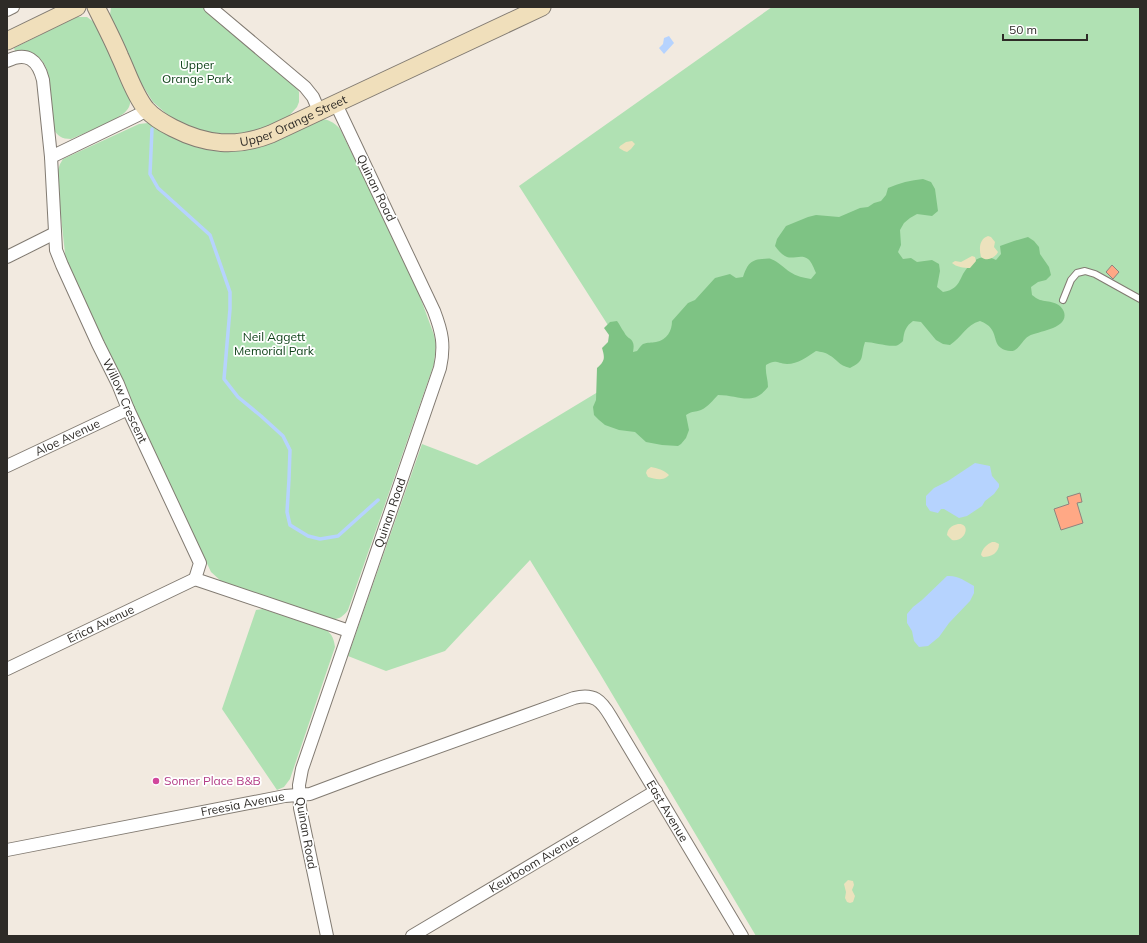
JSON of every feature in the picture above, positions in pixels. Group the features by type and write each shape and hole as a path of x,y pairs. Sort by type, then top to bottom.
{"street":[{"path":"7,10 13,7"},
{"path":"7,29 54,7"},
{"path":"7,41 77,7"},
{"name":"Upper Orange Street","path":"96,7 139,97 147,110 160,121 183,133 207,141 230,143 247,142 260,138 542,7"},
{"path":"210,7 305,87 313,97 319,111"},
{"name":"Willow Crescent","path":"7,60 19,56 28,58 34,61 41,71 51,157 56,250 200,563 195,579"},
{"name":"Quinan Road","path":"327,936 300,808 299,785 302,770 440,368 443,355 440,326 434,311 336,104"},
{"path":"51,157 147,110"},
{"path":"7,257 55,233"},
{"name":"Aloe Avenue","path":"7,466 128,409"},
{"path":"195,579 350,631"},
{"name":"Erica Avenue","path":"7,669 195,579"},
{"name":"Freesia Avenue","path":"7,850 285,796 310,794 574,698 584,696"},
{"name":"East Avenue","path":"584,696 594,698 605,706 742,936"},
{"name":"Keurboom Avenue","path":"412,936 656,791"}],"lane":[{"path":"1063,300 1071,280 1077,273 1085,271 1095,274 1140,299"}],"green space":[{"name":"Upper Orange Park","path":"111,7 202,7 294,84 299,92 299,102 297,107 289,116 258,130 236,135 201,132 170,117 153,102 141,83 110,15"},
{"path":"772,7 1140,7 1140,936 756,936 599,672 530,560 445,651 386,671 348,656 422,444 477,465 636,369 519,186"},
{"name":"Upper Orange Park","path":"77,17 87,17 95,23 131,98 128,109 117,118 84,134 68,139 62,138 53,128 49,78 44,64 40,58 34,54 15,51 14,48"},
{"name":"Neil Aggett Memorial Park","path":"319,119 331,121 340,129 415,283 434,335 436,345 434,364 348,610 340,618 335,619 330,619 221,581 211,572 66,262 59,199 58,170 63,159 139,124 148,123 169,136 196,147 223,152 252,148"},
{"path":"923,179 931,182 935,189 938,211 932,216 917,214 904,223 900,230 901,245 898,252 903,259 911,258 917,262 932,260 939,264 940,271 937,287 943,292 954,288 959,283 966,269 977,259 986,257 996,260 1001,254 1000,246 1028,237 1039,247 1040,254 1049,267 1051,275 1046,280 1038,282 1031,287 1032,295 1039,300 1057,304 1062,308 1064,318 1058,326 1029,336 1019,347 1013,351 1010,351 1001,348 997,344 991,328 987,324 980,321 971,325 950,345 943,344 936,340 921,322 913,321 906,329 903,341 898,345 891,346 865,342 862,358 858,363 850,368 840,364 826,353 816,351 795,363 787,364 772,362 766,365 768,387 757,397 745,398 718,395 704,409 686,415 689,430 686,438 678,446 646,442 635,432 619,430 605,425 594,415 593,407 596,400 597,368 604,359 602,348 608,342 609,335 604,328 610,322 617,321 626,335 633,341 633,352 637,351 643,344 660,341 666,337 670,332 672,321 688,303 695,300 715,278 730,274 736,278 743,277 751,262 762,259 770,259 800,277 811,279 816,273 808,259 803,257 787,257 775,246 777,239 786,226 816,215 839,217 881,201 886,195 888,188 905,182"},
{"path":"263,609 326,630 330,633 335,647 290,779 284,787 277,790 222,709 256,610"}],"sand":[{"path":"632,141 635,144 627,152 619,148 626,142"},
{"path":"988,236 995,242 994,247 998,252 993,258 986,259 981,257 980,248 983,239"},
{"path":"972,256 975,257 976,261 970,268 958,266 952,263 955,261 961,262"},
{"path":"651,467 669,475 666,478 661,479 648,477 646,473"},
{"path":"958,524 965,526 965,533 960,539 952,540 947,535 948,531"},
{"path":"992,542 999,544 998,550 992,555 983,557 981,555 984,549"},
{"path":"848,880 853,881 854,885 852,890 855,896 853,902 850,903 847,902 845,898 846,892 844,884"}],"water":[{"path":"669,36 674,43 664,54 659,48 663,44 664,38"},
{"path":"975,463 990,466 992,476 999,484 999,487 994,494 985,501 982,506 967,516 959,518 944,509 941,509 938,513 930,511 926,505 926,496 934,488 948,481"},
{"path":"947,576 958,577 974,586 974,593 970,601 949,623 939,637 928,646 919,647 914,641 912,631 907,623 907,614"}],"building":[{"path":"1112,265 1119,272 1113,279 1106,272"},
{"path":"1080,493 1082,502 1077,503 1083,523 1061,530 1054,509 1069,504 1067,497"}],"waterway":[{"path":"152,129 150,174 158,188 210,235 230,292 224,379 238,397 283,436 290,450 287,512 290,525 308,536 320,539 338,536 378,500"}],"place":[{"name":"Somer Place B&B","path":"156,781"}]}
